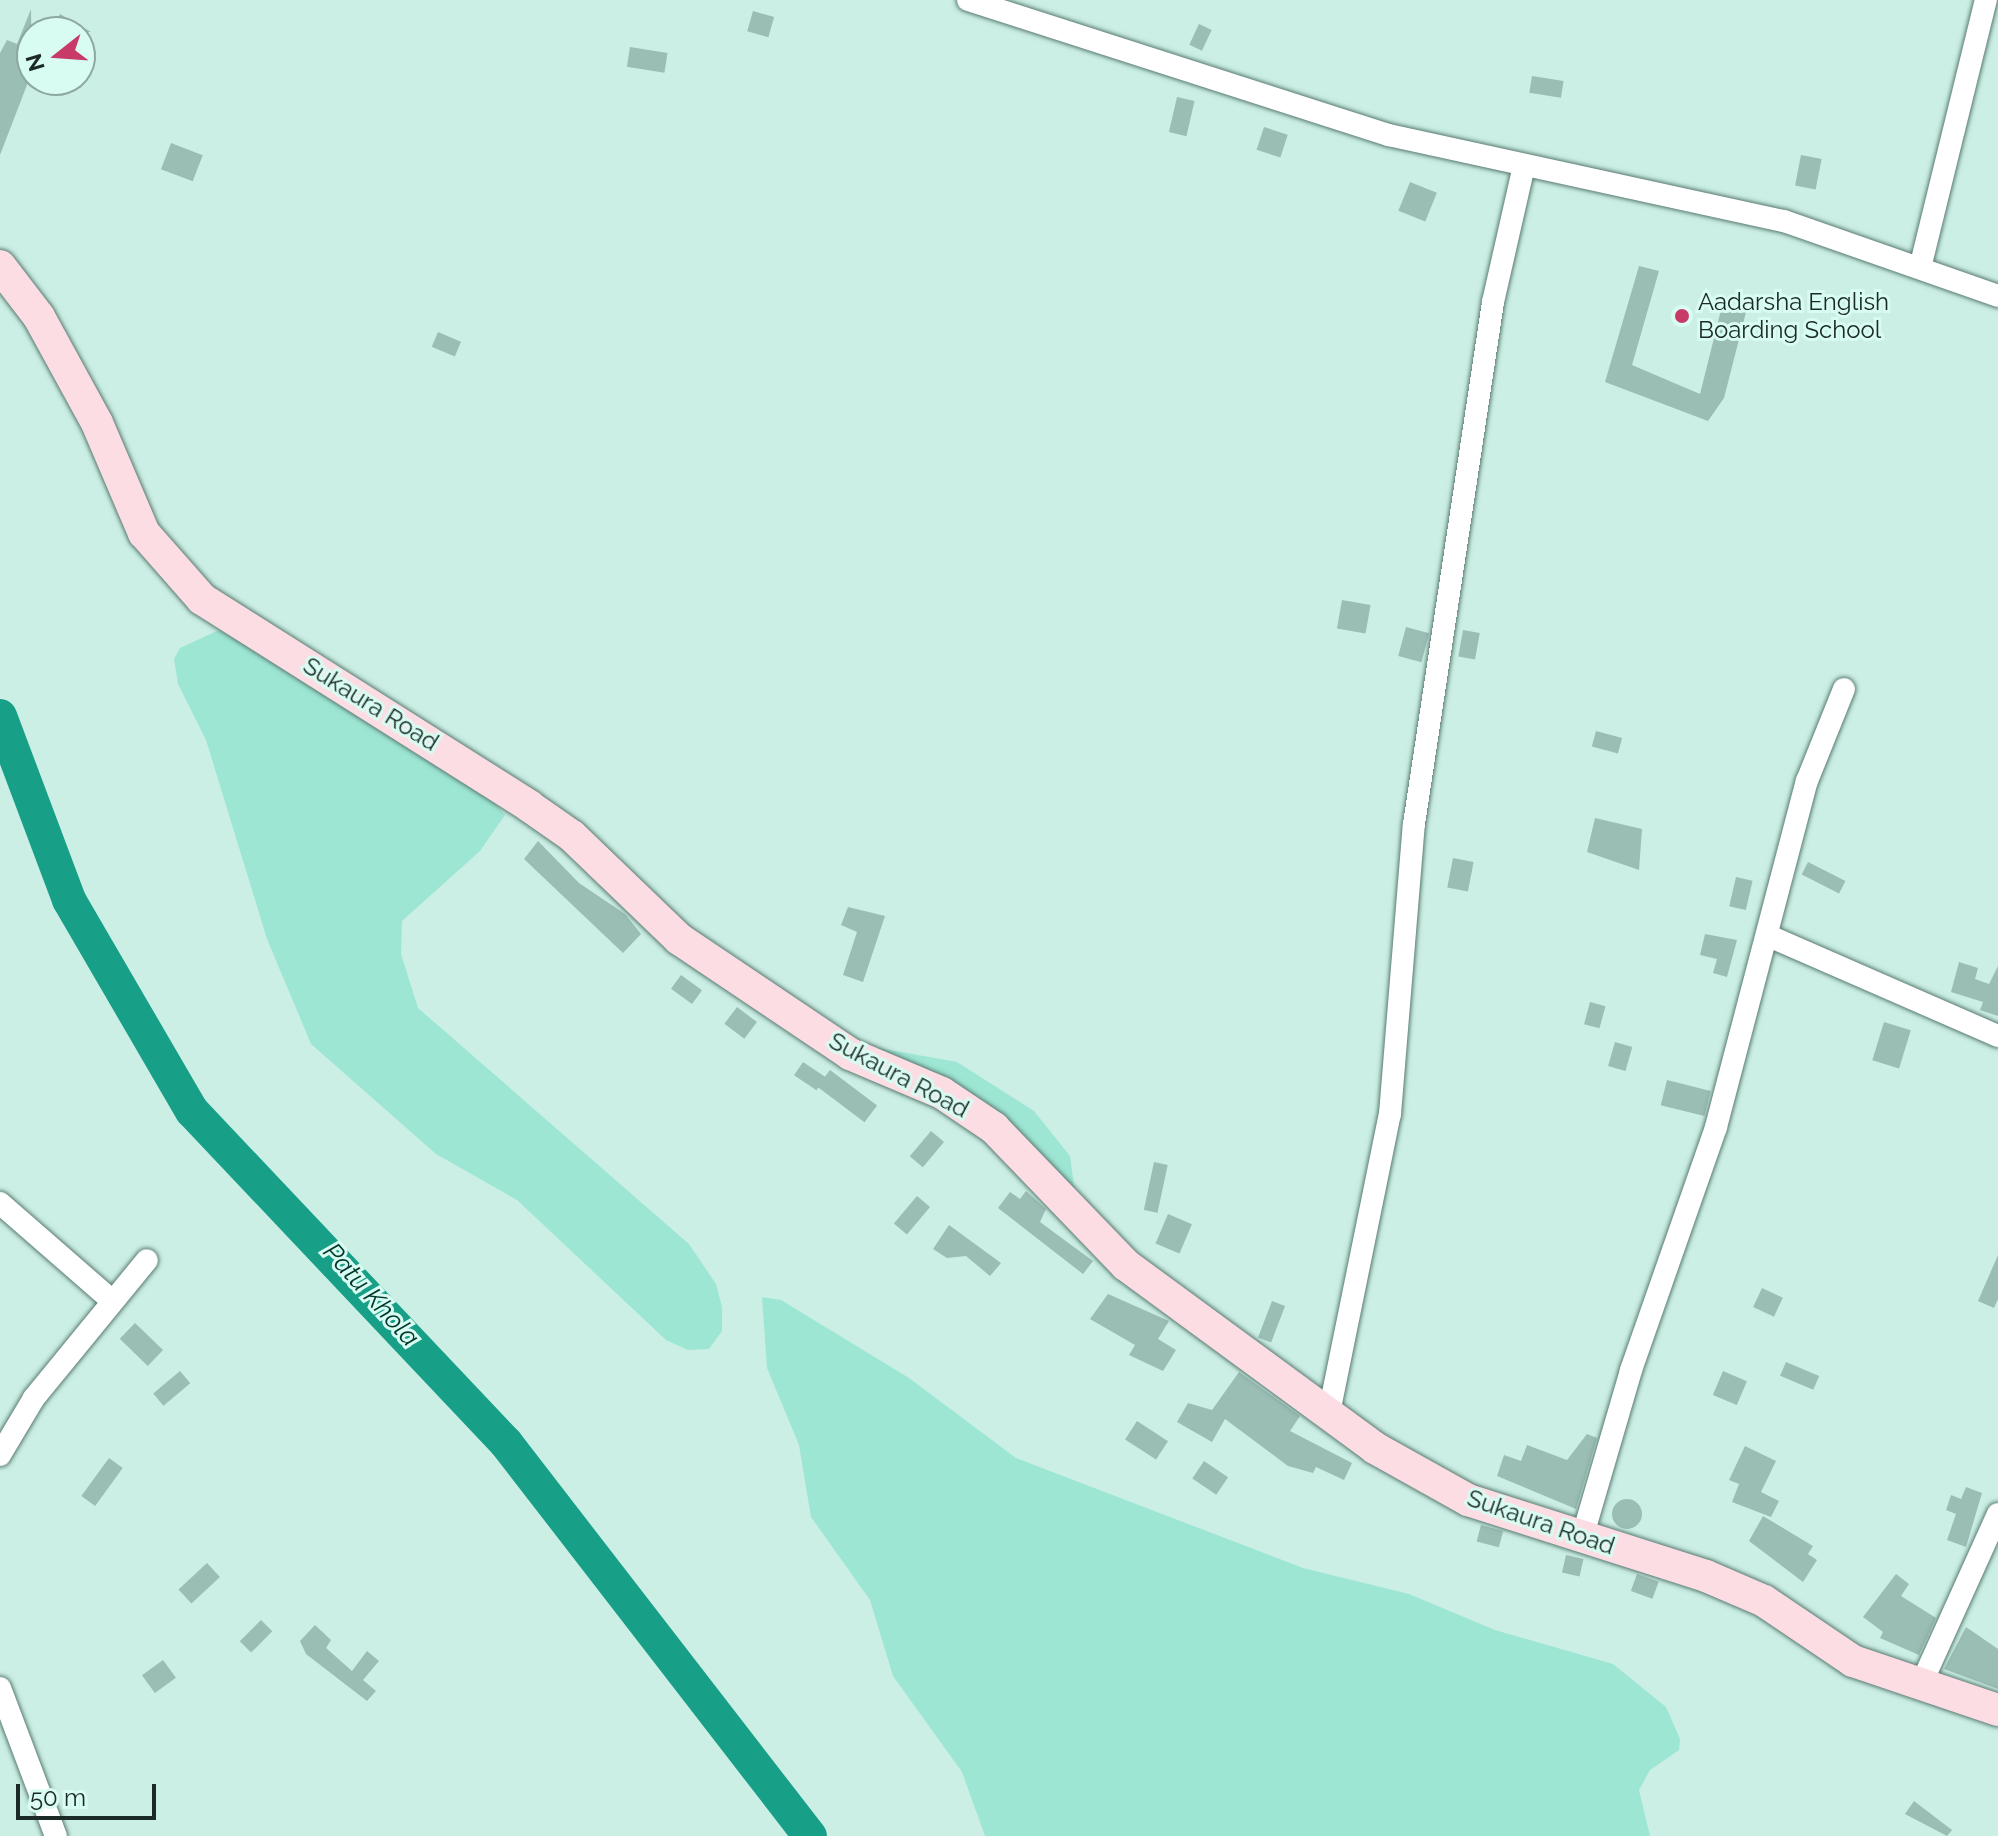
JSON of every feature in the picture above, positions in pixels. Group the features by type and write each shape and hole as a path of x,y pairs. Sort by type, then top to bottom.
{"street":[{"path":"968,0 1389,135 1784,221 1921,264 1998,296"},
{"path":"1921,264 1986,0"},
{"path":"1329,1413 1390,1114 1414,824 1493,302 1524,166"},
{"name":"Sukaura Road","path":"0,266 39,317 97,423 144,533 202,599 551,821 679,939 824,1037 942,1093 994,1128 1126,1265 1375,1448 1468,1500 1706,1576 1764,1601 1853,1661 1923,1680 1998,1710"},
{"path":"1582,1538 1631,1370 1716,1127 1769,936 1807,781 1844,689"},
{"path":"1769,936 1998,1036"},
{"path":"0,1203 111,1300"},
{"path":"0,1455 111,1300 147,1260"},
{"path":"1923,1680 1998,1514"},
{"path":"0,1688 56,1836"}],"green space":[{"path":"219,630 348,700 480,786 505,815 480,851 402,921 401,954 418,1008 689,1244 716,1284 722,1307 722,1331 709,1349 688,1350 666,1340 517,1200 436,1154 311,1044 267,939 206,740 178,684 174,659 180,648"},
{"path":"862,1045 957,1062 1034,1111 1070,1156 1075,1193"},
{"path":"762,1297 781,1300 909,1378 1016,1458 1303,1568 1409,1594 1495,1630 1613,1664 1666,1707 1680,1739 1679,1750 1650,1770 1639,1790 1650,1836 985,1836 962,1772 893,1676 870,1600 811,1517 799,1445 767,1368"}],"building":[{"path":"753,11 774,17 768,37 747,31"},
{"path":"1199,24 1212,30 1202,51 1189,45"},
{"path":"7,40 16,44 16,96 23,96 0,155 0,53"},
{"path":"630,47 668,53 664,73 627,67"},
{"path":"1532,76 1564,81 1561,98 1529,93"},
{"path":"1177,97 1195,101 1186,136 1169,132"},
{"path":"1264,127 1288,135 1280,158 1257,150"},
{"path":"171,143 203,155 193,181 161,169"},
{"path":"1801,155 1822,159 1816,189 1795,185"},
{"path":"1410,182 1437,193 1425,222 1398,211"},
{"path":"1639,266 1659,271 1632,365 1700,394 1722,306 1746,312 1724,398 1708,421 1605,382"},
{"path":"438,332 461,342 455,356 432,347"},
{"path":"1342,600 1371,605 1366,634 1337,629"},
{"path":"1406,627 1429,633 1421,662 1398,656"},
{"path":"1463,630 1480,633 1475,660 1458,657"},
{"path":"1596,731 1622,738 1618,753 1592,746"},
{"path":"1595,818 1642,829 1639,870 1587,852"},
{"path":"538,841 579,883 625,914 641,934 623,953 524,859"},
{"path":"1453,858 1474,862 1468,891 1447,887"},
{"path":"1808,862 1845,881 1839,894 1802,874"},
{"path":"1736,877 1753,881 1746,910 1729,906"},
{"path":"848,907 885,916 863,982 843,975 857,932 841,925"},
{"path":"1705,934 1737,940 1727,977 1713,973 1717,959 1700,955"},
{"path":"1959,962 1978,968 1975,979 1989,984 1998,966 1998,1016 1980,1010 1983,1002 1951,992"},
{"path":"681,975 702,990 692,1004 671,989"},
{"path":"1590,1002 1605,1006 1600,1028 1584,1024"},
{"path":"737,1007 757,1022 744,1039 724,1024"},
{"path":"1884,1022 1911,1030 1899,1068 1872,1060"},
{"path":"1615,1042 1632,1047 1625,1071 1608,1066"},
{"path":"803,1062 825,1077 816,1090 794,1075"},
{"path":"830,1070 877,1106 864,1122 817,1087"},
{"path":"1667,1080 1711,1091 1704,1116 1661,1105"},
{"path":"931,1131 944,1142 923,1167 910,1156"},
{"path":"1154,1162 1168,1165 1158,1213 1144,1210"},
{"path":"1026,1191 1046,1209 1040,1222 1093,1261 1083,1274 998,1208 1010,1192 1020,1199"},
{"path":"917,1196 930,1207 907,1235 894,1224"},
{"path":"1168,1214 1192,1224 1179,1254 1155,1243"},
{"path":"949,1225 1001,1263 990,1276 966,1256 947,1258 933,1249"},
{"path":"1998,1255 1998,1299 1994,1308 1978,1301"},
{"path":"1762,1288 1783,1298 1774,1317 1753,1307"},
{"path":"1108,1294 1169,1321 1158,1339 1176,1350 1163,1371 1129,1355 1135,1345 1090,1319"},
{"path":"1272,1301 1285,1306 1271,1342 1258,1337"},
{"path":"135,1323 163,1350 148,1366 120,1339"},
{"path":"1786,1362 1819,1376 1813,1390 1780,1376"},
{"path":"180,1371 190,1383 163,1406 153,1393"},
{"path":"1723,1371 1747,1381 1737,1405 1713,1395"},
{"path":"1239,1372 1300,1416 1290,1431 1352,1463 1344,1480 1316,1467 1313,1473 1288,1466 1225,1419 1212,1442 1177,1422 1188,1403 1212,1410"},
{"path":"1137,1421 1168,1441 1156,1460 1125,1439"},
{"path":"1587,1434 1597,1438 1576,1509 1497,1476 1504,1455 1521,1461 1527,1445 1567,1460"},
{"path":"1745,1446 1776,1461 1761,1492 1779,1501 1771,1517 1732,1502 1739,1484 1729,1480"},
{"path":"109,1458 123,1468 95,1506 81,1496"},
{"path":"1204,1461 1228,1477 1216,1495 1192,1478"},
{"path":"1966,1487 1982,1493 1966,1547 1947,1540 1956,1514 1946,1510 1951,1495 1961,1499"},
{"path":"1627,1499 1638,1503 1642,1514 1638,1525 1627,1529 1616,1525 1612,1514 1616,1503"},
{"path":"1763,1516 1813,1546 1808,1554 1817,1560 1803,1582 1749,1541"},
{"path":"1481,1525 1503,1531 1499,1547 1477,1541"},
{"path":"1566,1555 1584,1559 1579,1577 1562,1573"},
{"path":"207,1563 220,1577 191,1603 178,1590"},
{"path":"1637,1574 1659,1582 1652,1599 1631,1591"},
{"path":"1896,1574 1909,1584 1901,1596 1936,1618 1919,1655 1880,1638 1883,1632 1863,1617"},
{"path":"261,1620 272,1631 251,1653 240,1641"},
{"path":"315,1625 331,1640 326,1648 352,1671 367,1651 379,1661 363,1680 376,1691 367,1701 306,1654 300,1641"},
{"path":"1966,1627 1998,1649 1998,1689 1944,1669"},
{"path":"163,1660 176,1678 155,1693 142,1675"},
{"path":"1914,1801 1952,1830 1947,1836 1905,1814"}],"waterway":[{"name":"Patu Khola","path":"0,716 69,900 192,1111 506,1443 810,1836"}],"place":[{"name":"Aadarsha English Boarding School","path":"1682,316"}]}
